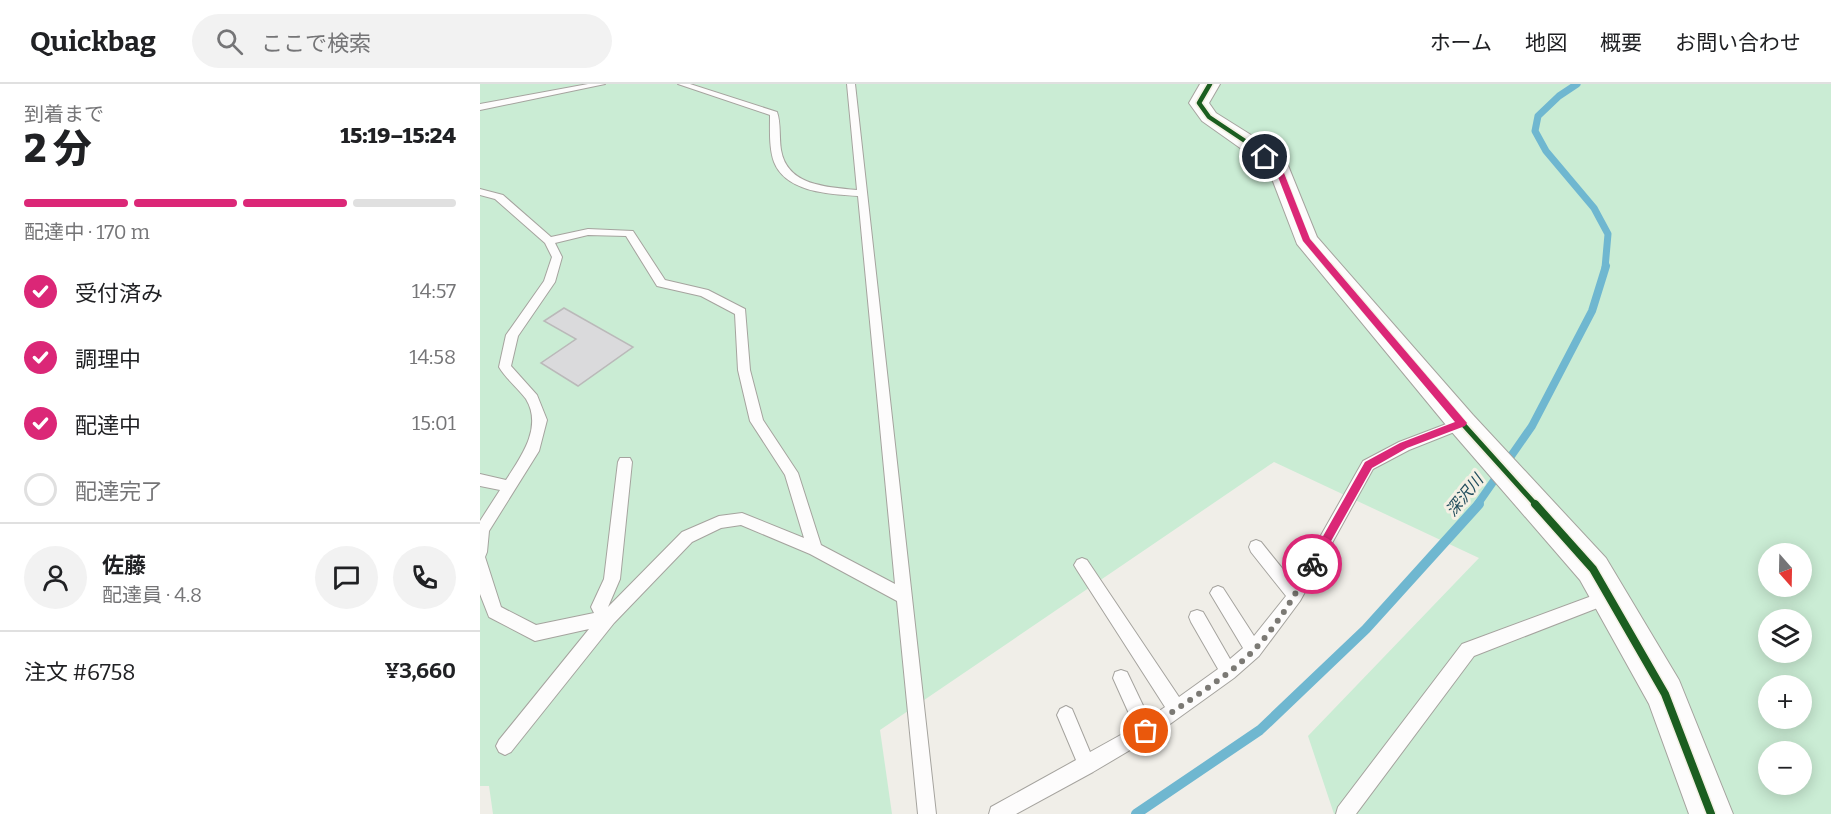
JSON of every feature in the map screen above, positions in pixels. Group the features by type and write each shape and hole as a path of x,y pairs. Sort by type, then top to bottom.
{"street":[{"path":"1210,84 1199,103 1209,117 1251,145 1279,168 1306,239 1462,423 1593,569 1665,694 1711,814"}],"lane":[{"path":"480,107 602,84"},
{"path":"682,84 774,114 779,164 792,180 824,189 864,194"},
{"path":"851,84 927,814"},
{"path":"480,192 499,197 549,241 557,257 549,282 512,335 505,367 532,398 540,420 532,451 482,530 480,552"},
{"path":"549,241 588,232 629,233 661,283 704,293 741,312 744,370 757,421 790,472 815,549"},
{"path":"998,814 1146,731 1228,672 1253,650 1295,596 1368,465 1404,446 1462,423"},
{"path":"608,618 599,608 612,579 625,462"},
{"path":"480,480 508,486"},
{"path":"505,746 608,618 687,537 719,522 742,519 815,549 903,596"},
{"path":"1256,547 1295,596"},
{"path":"480,562 484,584 495,612 535,633 608,618"},
{"path":"1082,565 1176,708"},
{"path":"1218,593 1253,650"},
{"path":"1345,814 1468,650 1610,596"},
{"path":"1197,617 1228,672"},
{"path":"1121,678 1146,731"},
{"path":"1066,715 1087,766"}],"green space":[{"path":"480,84 1831,84 1831,814 1334,814 1308,736 1479,558 1274,462 880,730 892,814 493,814 489,786 480,786"}],"building":[{"path":"564,308 633,347 578,386 541,363 576,339 544,321"}],"waterway":[{"name":"深沢川","path":"1577,84 1559,96 1538,116 1535,131 1546,151 1594,208 1608,234 1605,268"},
{"name":"深沢川","path":"1477,505 1532,426 1592,311 1606,266"},
{"name":"深沢川","path":"1136,814 1260,730 1366,629 1479,504"}],"cycle path":[{"path":"1210,84 1199,103 1209,117 1251,145 1279,168 1306,239 1462,423 1593,569 1665,694 1711,814"}],"way so far":[{"path":"1146,731 1228,672 1253,650 1295,596 1312,564"}],"route":[{"path":"1265,157 1279,168 1306,239 1462,423 1404,446 1368,465 1312,564"}]}
